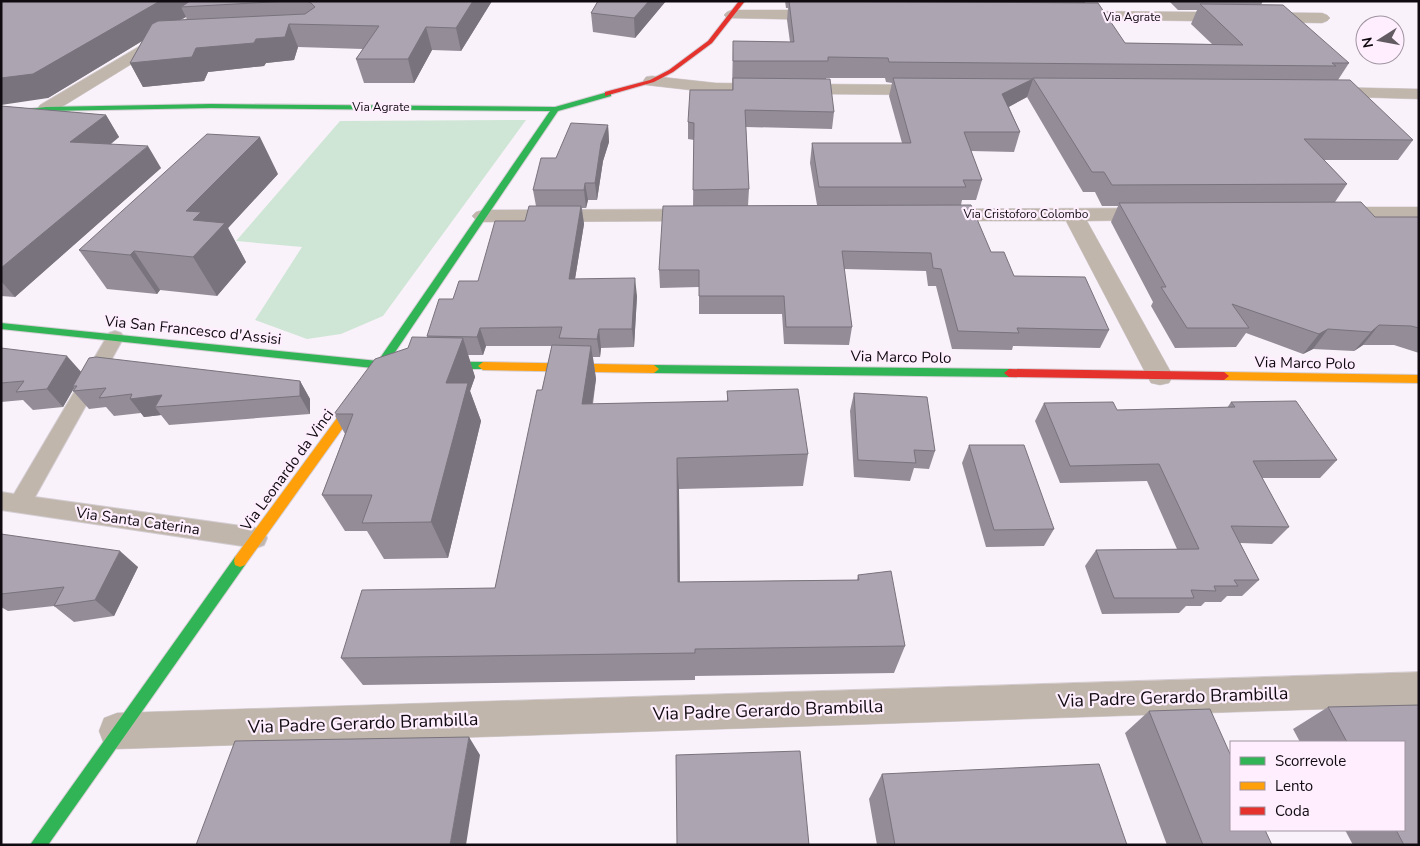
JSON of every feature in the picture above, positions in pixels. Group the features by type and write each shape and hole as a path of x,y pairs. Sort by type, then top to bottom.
{"street":[{"path":"46,110 227,1"},
{"name":"Via Agrate","path":"1,114 46,110 211,106 555,109 652,81 679,66 718,34 742,1"},
{"path":"732,14 842,15"},
{"name":"Via Agrate","path":"1052,16 1322,18"},
{"path":"166,38 195,37"},
{"path":"652,81 716,88 945,90"},
{"path":"1312,92 1419,94"},
{"name":"Via Leonardo da Vinci","path":"38,845 382,364 555,109"},
{"path":"1310,213 1419,213"},
{"path":"1073,214 1160,376"},
{"name":"Via Cristoforo Colombo","path":"916,215 1172,214"},
{"path":"483,216 719,215"},
{"name":"Via San Francesco d'Assisi","path":"1,326 382,364"},
{"name":"Via Marco Polo","path":"382,364 1419,379"},
{"name":"Via Padre Gerardo Brambilla","path":"117,732 1419,689"}],"lane":[{"name":"Via Santa Caterina","path":"115,337 10,502 256,538"}],"green space":[{"path":"526,120 383,316 341,334 307,339 255,320 302,247 236,241 340,121"}],"building":[{"path":"1,1 160,1 33,74 1,78"},
{"path":"190,1 290,1 181,7"},
{"path":"307,1 473,1 456,28 426,27 408,59 356,59 379,26 289,24 285,37 256,39 254,43 196,48 192,57 130,63 152,24 158,21 305,14 315,7"},
{"path":"598,1 649,1 634,18 591,13"},
{"path":"789,1 1098,3 1125,43 1243,45 1200,4 1283,5 1349,63 1332,63 1336,66 889,62 888,58 828,57 828,61 733,61 733,41 794,42"},
{"path":"733,78 830,79 834,112 745,110 749,189 693,190 694,123 688,122 690,90 733,90"},
{"path":"893,78 1033,79 1002,94 1020,132 964,132 982,180 963,180 966,187 819,187 812,143 911,143"},
{"path":"1033,78 1350,80 1413,140 1304,139 1347,184 1112,185 1104,172 1092,172"},
{"path":"1,106 106,115 70,142 148,146 1,268"},
{"path":"571,123 608,125 601,143 595,183 585,183 584,190 533,190 541,158 556,158"},
{"path":"207,134 260,137 186,211 201,212 193,220 225,223 193,257 134,251 130,255 79,250"},
{"path":"1361,202 1375,217 1419,217 1419,328 1379,325 1371,332 1328,329 1319,334 1232,304 1249,328 1187,328 1161,287 1166,287 1119,203"},
{"path":"971,205 991,252 1004,252 1014,276 1085,277 1109,330 1017,328 1019,333 958,331 941,269 933,268 931,253 842,251 852,327 786,327 784,296 699,296 699,270 659,270 663,206"},
{"path":"529,206 581,206 569,279 635,278 632,329 599,329 597,339 559,338 562,327 480,328 477,337 427,336 439,299 453,299 459,281 478,281 495,221 525,221"},
{"path":"412,337 463,338 446,383 468,383 431,522 362,523 372,495 322,495 353,414 334,414 375,359 408,348"},
{"path":"552,345 591,346 582,404 728,401 727,391 798,389 808,454 677,458 678,582 859,580 858,575 891,571 905,646 695,649 695,653 341,658 362,590 495,588 537,390 542,390"},
{"path":"1,348 67,356 47,389 16,392 24,381 1,383"},
{"path":"96,357 300,381 300,396 155,407 162,395 130,399 132,394 99,398 106,388 73,391 77,386 73,386 89,358"},
{"path":"854,393 927,397 935,451 914,450 916,463 858,460"},
{"path":"1296,401 1337,460 1253,461 1289,527 1231,526 1259,580 1234,580 1238,586 1214,586 1216,591 1191,590 1194,598 1114,598 1096,550 1199,549 1159,464 1070,466 1044,403 1113,402 1117,410 1235,407 1231,402"},
{"path":"969,445 1024,445 1054,529 994,530"},
{"path":"1,534 120,551 95,600 54,606 64,587 1,594"},
{"path":"1419,705 1419,845 1404,845 1397,831 1405,831 1405,741 1346,741 1328,707"},
{"path":"1210,709 1230,754 1230,831 1265,831 1272,845 1203,845 1149,711"},
{"path":"469,737 450,845 196,845 235,741"},
{"path":"800,751 809,845 677,845 676,755"},
{"path":"1099,764 1127,845 895,845 882,774"}],"traffic: fast":[{"path":"1,114 46,109 211,106 555,109 608,94"},
{"path":"366,387 555,109"},
{"path":"1,326 382,365 483,366"},
{"path":"654,369 1009,373"},
{"path":"38,845 240,561"}],"traffic: slow":[{"path":"483,366 654,369"},
{"path":"1224,376 1419,379"},
{"path":"240,561 366,387"}],"traffic: jam":[{"path":"608,94 652,81 671,71 710,42 742,1"},
{"path":"1009,373 1224,376"}]}
